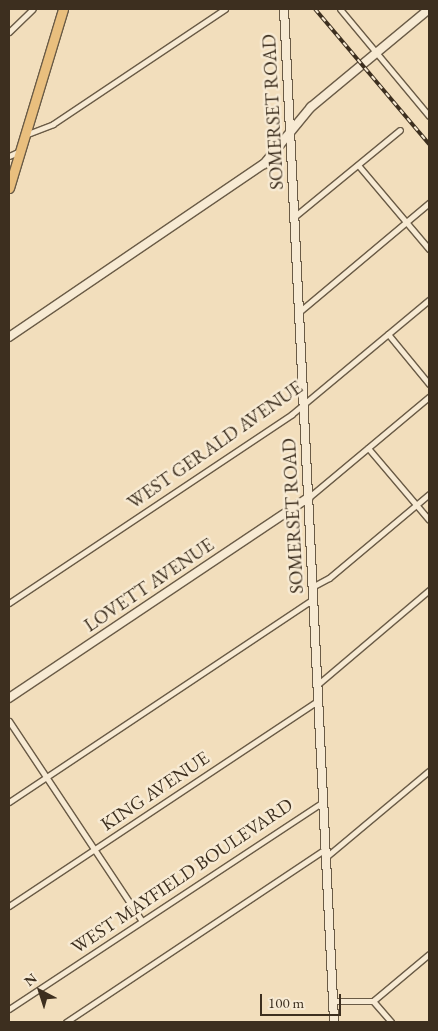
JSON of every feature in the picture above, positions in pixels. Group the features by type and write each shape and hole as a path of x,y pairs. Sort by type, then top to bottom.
{"main road":[{"path":"9,188 63,9"},
{"name":"SOMERSET ROAD","path":"284,9 334,1022"},
{"path":"9,337 254,172 271,158 290,131 311,107 429,9"},
{"name":"LOVETT AVENUE","path":"9,698 308,498"}],"street":[{"path":"9,32 33,9"},
{"path":"25,135 53,124 225,9"},
{"path":"340,9 429,116"},
{"path":"424,110 429,106"},
{"path":"294,216 400,130"},
{"path":"9,156 20,150"},
{"path":"358,165 429,249"},
{"path":"299,312 429,203"},
{"name":"WEST GERALD AVENUE","path":"9,603 303,405 429,300"},
{"path":"388,334 429,384"},
{"path":"308,498 429,397"},
{"path":"368,448 429,520"},
{"path":"312,587 329,578 429,494"},
{"path":"317,685 429,590"},
{"path":"9,802 313,599"},
{"name":"KING AVENUE","path":"9,906 318,701"},
{"path":"9,720 142,921"},
{"path":"66,1022 325,853 429,771"},
{"name":"WEST MAYFIELD BOULEVARD","path":"9,1009 323,802"},
{"path":"333,1001 374,1001 429,954"},
{"path":"374,1001 391,1022"}],"railway":[{"path":"315,9 429,144"}]}
